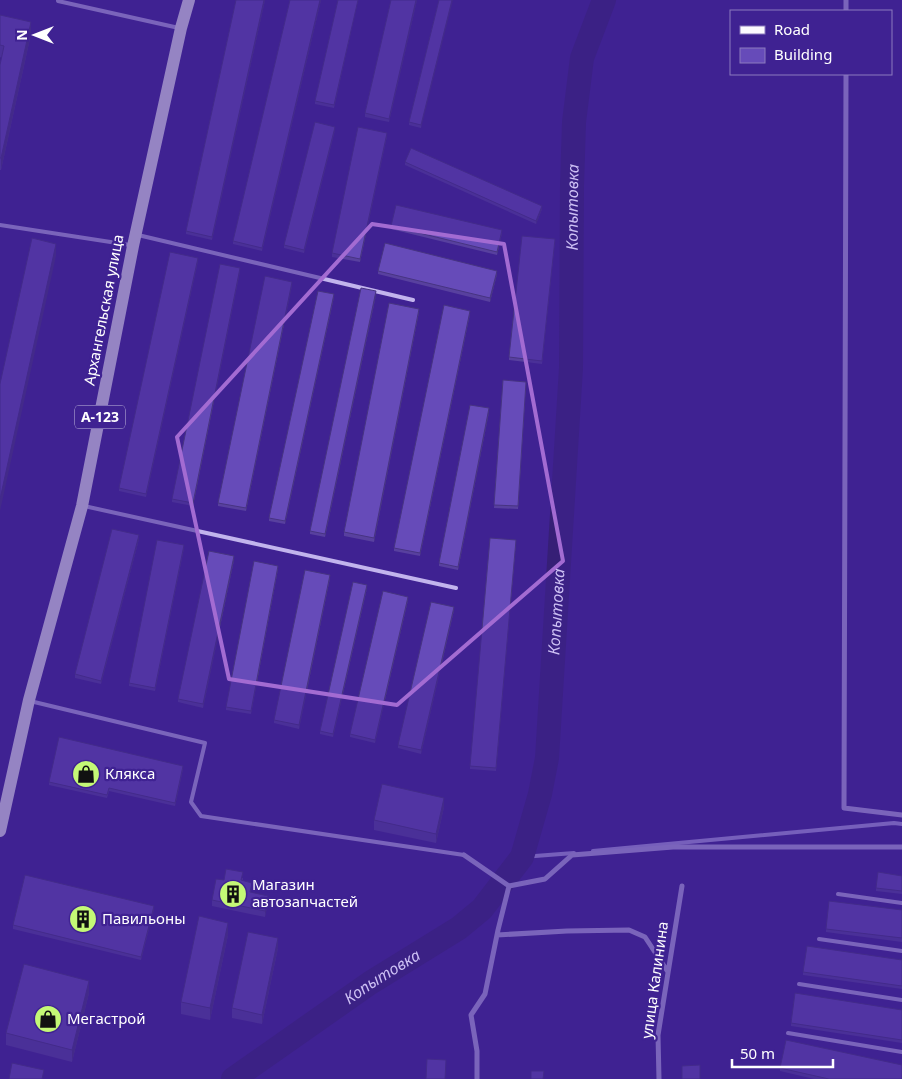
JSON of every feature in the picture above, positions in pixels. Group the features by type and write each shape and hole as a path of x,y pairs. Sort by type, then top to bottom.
{"main road":[{"name":"Архангельская улица","path":"0,831 3,806 29,700 82,506 134,240 181,28 189,0"}],"street":[{"path":"846,75 844,808 902,815"},
{"path":"464,855 483,870 509,886 545,879 572,855 673,847 902,847"},
{"path":"477,1079 477,1050 471,1015 485,994 497,932 509,886"},
{"name":"улица Калинина","path":"659,1079 658,1034 682,886"},
{"path":"497,932 629,930 645,937 668,973"}],"lane":[{"path":"52,0 181,28"},
{"path":"0,225 134,240 413,300"},
{"path":"82,506 456,588"},
{"path":"29,700 205,743 191,802 201,816 464,855"},
{"path":"838,894 902,903"},
{"path":"818,939 902,951"},
{"path":"799,984 902,1000"},
{"path":"788,1033 902,1052"}],"highlighted area":[{"path":"372,224 504,244 563,561 397,705 229,679 177,437"}],"building":[{"path":"236,0 264,0 212,237 186,231"},
{"path":"290,0 320,0 262,248 233,241"},
{"path":"338,0 358,0 334,105 315,101"},
{"path":"391,0 416,0 389,119 365,113"},
{"path":"439,0 452,0 421,125 409,122"},
{"path":"0,15 31,22 1,158 0,65 4,46 0,45"},
{"path":"315,122 335,127 304,250 284,245"},
{"path":"358,127 387,133 360,259 332,253"},
{"path":"411,148 542,206 536,221 405,162"},
{"path":"396,205 502,230 497,252 391,226"},
{"path":"522,236 555,239 542,361 509,357"},
{"path":"32,238 56,244 0,499 0,384"},
{"path":"385,243 497,271 490,298 378,271"},
{"path":"170,252 198,258 146,494 119,488"},
{"path":"220,264 240,268 193,503 172,499"},
{"path":"265,276 292,282 246,508 218,503"},
{"path":"361,288 376,291 325,534 310,531"},
{"path":"318,291 334,294 285,521 269,518"},
{"path":"389,303 419,309 374,538 344,532"},
{"path":"444,305 470,311 420,553 394,548"},
{"path":"503,380 526,382 518,506 494,505"},
{"path":"470,405 489,408 458,567 439,563"},
{"path":"112,529 139,535 101,681 75,674"},
{"path":"490,538 516,540 496,768 470,766"},
{"path":"157,540 184,545 155,688 129,683"},
{"path":"209,551 234,556 203,704 178,699"},
{"path":"254,561 278,566 251,711 226,707"},
{"path":"305,570 330,575 299,725 274,720"},
{"path":"353,582 367,585 333,734 320,731"},
{"path":"383,591 408,597 375,740 350,734"},
{"path":"431,602 454,607 421,750 398,745"},
{"path":"59,737 183,766 175,803 109,788 107,795 49,782"},
{"path":"382,784 444,798 436,834 374,820"},
{"name":"Магазин автозапчастей","path":"226,869 243,872 241,880 252,883 250,892 268,896 265,911 212,900 216,879 224,880"},
{"path":"878,872 902,876 902,891 876,888"},
{"name":"Павильоны","path":"25,875 154,906 141,957 13,925"},
{"path":"829,901 902,910 902,938 826,929"},
{"path":"199,916 228,923 210,1008 181,1002"},
{"path":"248,932 278,938 262,1015 232,1008"},
{"path":"807,946 902,960 902,986 803,972"},
{"name":"Мегастрой","path":"24,964 89,981 72,1050 6,1033"},
{"path":"795,993 902,1010 902,1040 791,1023"},
{"path":"786,1040 902,1065 902,1079 829,1079 780,1068"},
{"path":"427,1059 446,1060 445,1079 426,1079"},
{"path":"12,1063 44,1070 42,1079 9,1079"},
{"path":"700,1065 700,1079 682,1079 682,1066"},
{"path":"531,1071 544,1071 543,1079 531,1079"}],"waterway":[{"name":"Копытовка","path":"233,1079 370,983 459,928 482,909 522,857 540,794 547,758 571,368 574,122 582,58 604,0"},
{"path":"593,851 894,823 902,824"},
{"path":"522,857 574,853"}],"place":[{"name":"Клякса","path":"86,774"},
{"name":"Магазин автозапчастей","path":"233,894"},
{"name":"Павильоны","path":"83,919"},
{"name":"Мегастрой","path":"48,1019"}]}
